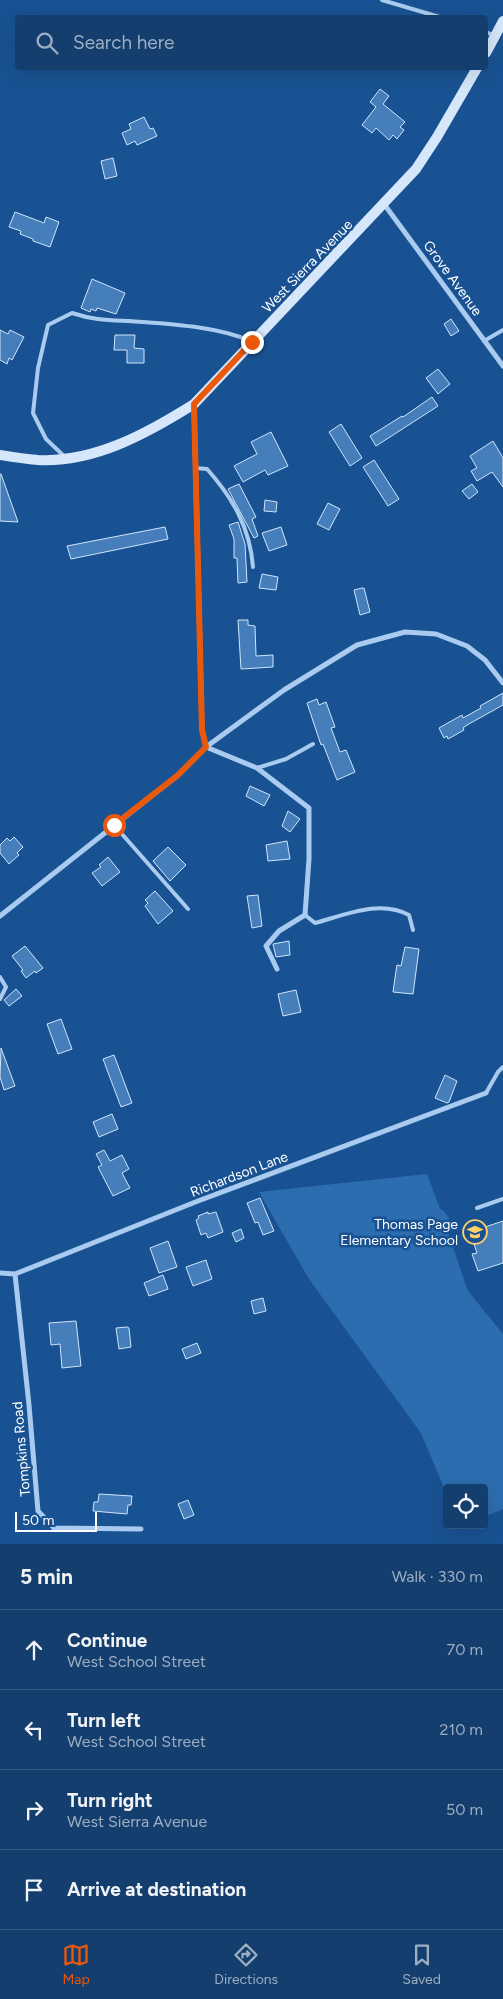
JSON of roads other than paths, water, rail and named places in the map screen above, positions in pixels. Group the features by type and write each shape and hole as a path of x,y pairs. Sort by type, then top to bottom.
{"main road":[{"path":"490,34 503,21"},
{"name":"West Sierra Avenue","path":"0,455 38,460 67,458 97,452 160,425 194,404 416,170 437,138 476,70"}],"street":[{"name":"Grove Avenue","path":"384,204 503,366"},
{"path":"194,404 202,730 206,747"},
{"path":"0,916 178,775 206,747 284,690 357,646 405,632 436,634 467,646 485,660 503,683"},
{"path":"206,747 257,768 309,808 309,858 305,915 279,931 266,946 276,969"},
{"name":"Richardson Lane","path":"0,1273 15,1274 198,1201 486,1094"},
{"name":"Tompkins Road","path":"15,1274 38,1511 54,1528 141,1529"}],"lane":[{"path":"382,0 433,15"},
{"path":"67,458 46,440 33,413 38,368 48,325 72,313 92,319 167,324 234,334 252,342"},
{"path":"484,341 503,330"},
{"path":"195,468 207,470 218,482 232,503 251,545 253,567"},
{"path":"257,768 286,759 313,744"},
{"path":"114,825 188,908"},
{"path":"305,915 315,923 381,907 398,909 409,914 413,930"},
{"path":"0,977 6,987 0,999"},
{"path":"486,1094 498,1072 503,1067"},
{"path":"477,1208 503,1199"}],"place":[{"name":"Thomas Page Elementary School","path":"475,1232"}]}
